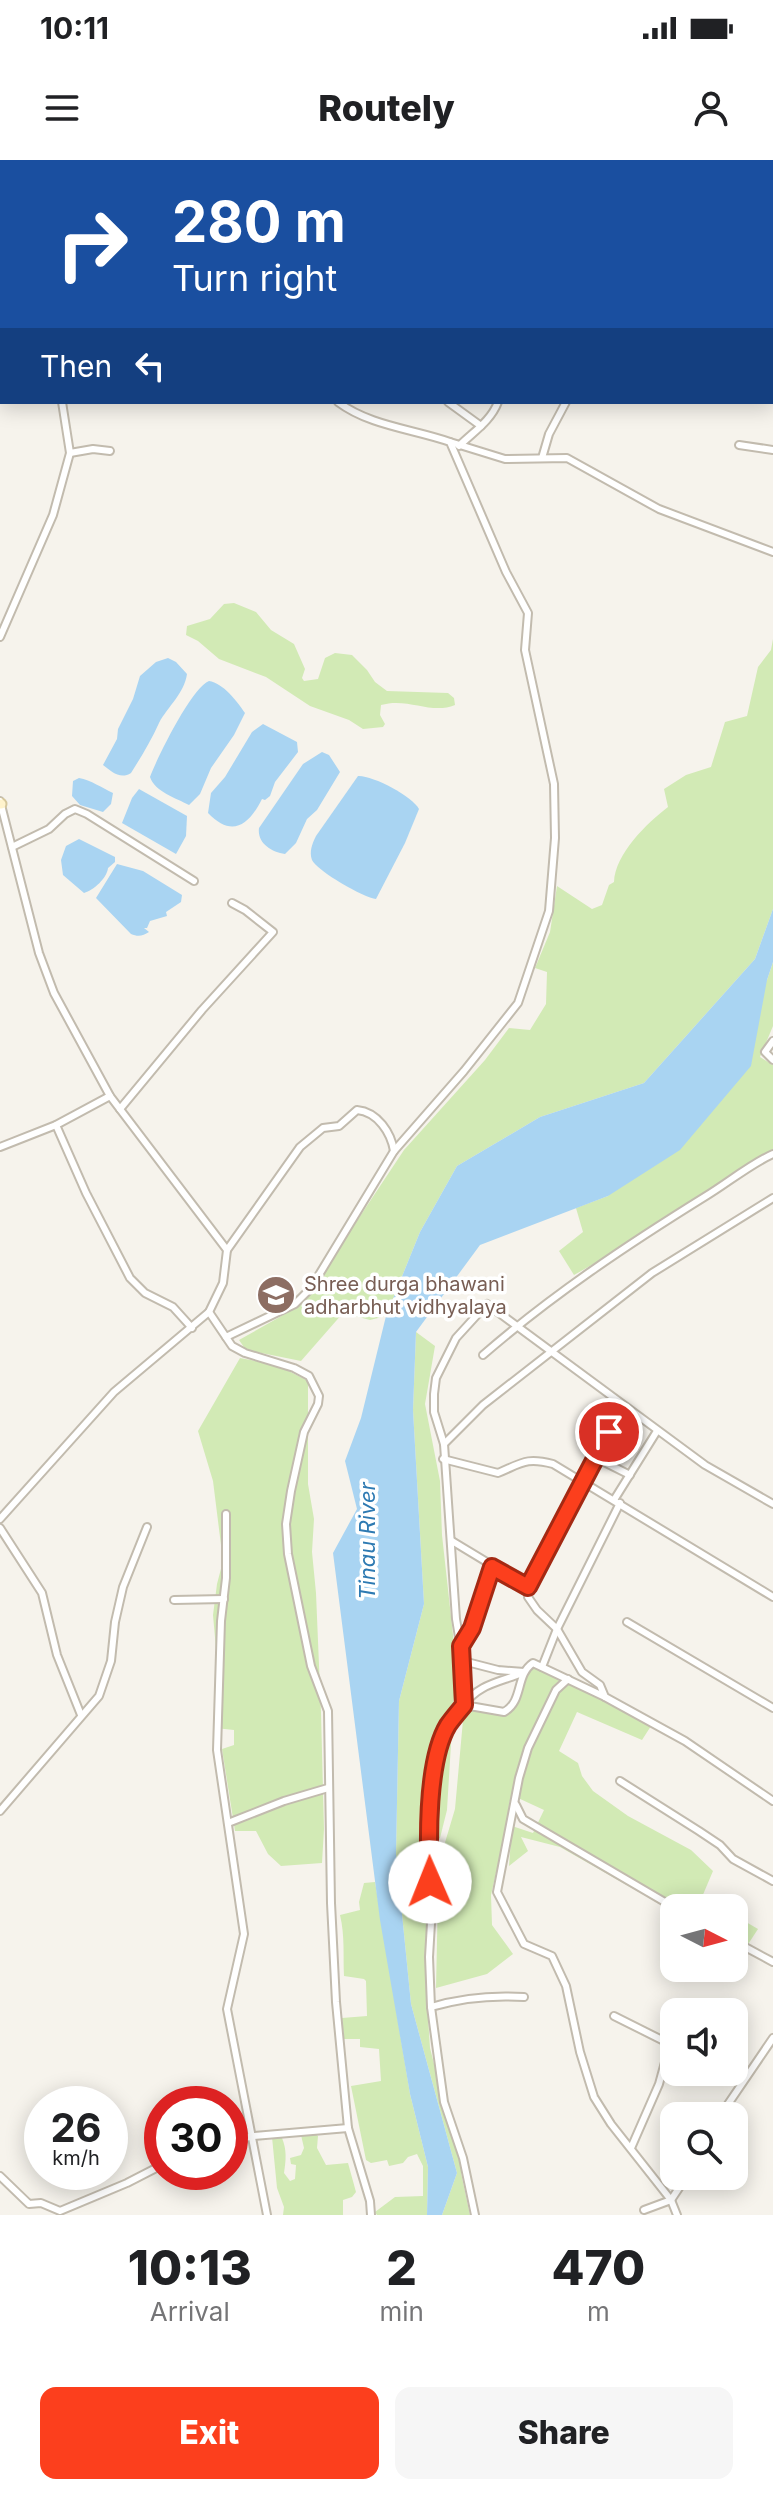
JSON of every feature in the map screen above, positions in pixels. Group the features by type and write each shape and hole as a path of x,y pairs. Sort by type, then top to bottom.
{"street":[{"path":"0,637 53,515 70,453 62,404"},
{"path":"342,404 374,421 419,431 505,459 567,458 659,509 773,552"},
{"path":"451,404 481,426"},
{"path":"459,446 481,426 497,404"},
{"path":"542,458 549,434 565,404"},
{"path":"226,1337 302,1299 361,1209 394,1151 518,1003 549,911 555,838 554,784 525,650 528,613 506,572 450,442"},
{"path":"739,445 773,450"},
{"path":"70,453 93,449 110,451"},
{"path":"0,803 39,953 54,993 110,1096 227,1250"},
{"path":"12,847 49,829 75,809 194,881"},
{"path":"120,1109 202,1010 273,932 232,903"},
{"path":"773,1041 765,1052 773,1060"},
{"path":"0,1147 56,1125 110,1096"},
{"path":"0,1519 114,1392 209,1312 223,1283 227,1250 300,1147 323,1128 339,1126 357,1110 364,1111 382,1124 392,1138 394,1151"},
{"path":"56,1125 86,1193 130,1278 145,1293 173,1307 192,1328"},
{"path":"483,1355 515,1327 636,1239 773,1154"},
{"path":"444,1444 483,1405 652,1273 773,1198"},
{"path":"464,1705 444,1444 434,1412 434,1394 436,1378 456,1338 487,1304 705,1465 773,1504"},
{"path":"209,1312 232,1346 309,1376 319,1396 304,1432 286,1524 297,1606 311,1666 328,1711 336,2002 348,2128 370,2201 371,2215"},
{"path":"605,1697 600,1685 582,1672 557,1629 528,1597 528,1587 622,1405"},
{"path":"542,1667 630,1475 657,1431"},
{"path":"596,1458 630,1475"},
{"path":"443,1459 498,1473 521,1461 533,1459 553,1464 773,1597"},
{"path":"226,1514 217,1750 244,1934 227,2009 267,2215"},
{"path":"0,1811 99,1696 111,1661 123,1587 147,1527"},
{"path":"0,1528 42,1593 57,1655 81,1715"},
{"path":"451,1541 528,1587"},
{"path":"461,1646 472,1628 492,1567"},
{"path":"174,1600 224,1599"},
{"path":"627,1622 773,1708"},
{"path":"463,1661 498,1670 524,1672"},
{"path":"475,2215 463,2158 444,2102 431,2007 429,1858 436,1758 448,1725 472,1694 486,1685 524,1672 533,1663 605,1697 685,1741 773,1801"},
{"path":"464,1705 504,1712 516,1701 524,1672"},
{"path":"568,1679 556,1690 528,1748 497,1892 524,1944 552,1956 566,1986 580,2052 594,2097 611,2124 671,2200 677,2215"},
{"path":"620,1781 720,1845 733,1859 773,1881"},
{"path":"228,1823 328,1788"},
{"path":"515,1803 523,1819 660,1899"},
{"path":"748,1949 773,1962"},
{"path":"431,2007 495,1995 524,1997"},
{"path":"614,2016 670,2044 659,2084 631,2148"},
{"path":"730,2102 773,2038"},
{"path":"248,2137 348,2128"},
{"path":"0,2176 29,2204 41,2203 68,2213 144,2174"},
{"path":"644,2210 671,2200 678,2190"}],"green space":[{"path":"234,603 256,612 271,630 294,644 305,669 304,681 318,679 325,658 335,653 352,655 387,691 448,693 454,698 455,705 437,708 401,703 381,705 383,727 363,729 349,720 310,706 266,677 219,659 186,635 187,626 210,619 224,604"},
{"path":"773,639 773,909 755,959 644,1083 540,1117 457,1166 420,1232 386,1316 370,1320 343,1313 301,1361 246,1350 239,1340 301,1305 404,1150 485,1060 509,1028 530,1030 546,1004 547,972 535,968 550,932 557,886 592,909 602,905 626,850 642,830 668,807 664,789 686,775 711,767 725,722 747,716 758,667 771,650"},
{"path":"773,962 773,1026 760,1057 773,1065 773,1151 574,1275 559,1251 583,1232 576,1208 608,1196 767,980"},
{"path":"416,1332 435,1346 425,1404 440,1481 442,1535 456,1662 447,1810 440,1838 430,1845 425,1973 430,2048 461,2159 470,2215 442,2215 457,2173 411,2004 396,1854 399,1701 424,1604 413,1410"},
{"path":"240,1358 277,1365 308,1381 308,1484 314,1519 312,1552 321,1713 322,1863 281,1866 268,1854 256,1831 235,1831 222,1749 234,1745 234,1730 215,1728 217,1660 213,1615 223,1561 213,1481 198,1431"},
{"path":"531,1666 559,1680 523,1754 509,1804 491,1895 492,1925 513,1954 487,1974 436,1988 438,1895 435,1876 455,1809 464,1709 504,1716 515,1708"},
{"path":"568,1681 651,1726 642,1740 577,1712 559,1751 578,1763 582,1776 593,1791 628,1816 691,1850 713,1871 703,1894 660,1894 660,1904 560,1847 521,1837 528,1851 509,1866 512,1826 533,1833 544,1810 518,1798 536,1736"},
{"path":"375,1882 410,2094 428,2167 427,2215 377,2215 375,2212 395,2197 423,2196 423,2166 417,2154 403,2163 389,2166 387,2160 371,2163 366,2160 351,2086 381,2081 379,2049 360,2047 360,2039 344,2039 342,2018 367,2016 366,1981 344,1976 340,1915 360,1910 364,1883"},
{"path":"748,1923 758,1929 748,1944"},
{"path":"314,2133 318,2136 317,2148 326,2165 348,2163 356,2192 343,2200 343,2215 283,2215 272,2137 282,2138 286,2155 284,2173 290,2181 295,2179 296,2165 291,2164 290,2158 301,2155 304,2148 301,2135"}],"water":[{"path":"168,658 187,674 183,688 131,773 123,776 116,774 103,765 117,739 118,729 140,676 156,662"},
{"path":"209,681 224,689 245,713 211,768 200,794 189,805 161,791 150,777 185,709"},
{"path":"263,724 297,742 298,752 275,782 270,796 262,799 245,822 238,826 224,825 208,813 211,793 225,777 252,732"},
{"path":"322,752 329,755 340,772 317,810 307,819 296,843 285,854 270,849 260,838 259,828 303,764"},
{"path":"358,776 391,787 419,809 376,899 331,877 311,857 316,836"},
{"path":"79,778 113,793 111,804 103,812 80,805 72,796 73,781"},
{"path":"139,789 187,816 186,836 176,854 122,823"},
{"path":"79,839 115,857 103,880 84,893 63,875 61,860 66,846"},
{"path":"117,864 143,871 182,895 181,902 166,912 167,916 150,921 144,928 149,932 145,934 131,934 96,898"},
{"name":"Tinau River","path":"773,909 773,962 751,1066 680,1150 608,1196 480,1245 416,1332 413,1410 424,1604 399,1701 396,1854 411,2004 457,2173 442,2215 427,2215 428,2167 410,2094 380,1920 333,1553 357,1509 345,1461 361,1418 386,1316 420,1232 457,1166 540,1117 644,1083 755,959"}],"place":[{"name":"Shree durga bhawani adharbhut vidhyalaya","path":"276,1295"}],"route":[{"path":"430,1882 430,1831 436,1758 448,1725 464,1705 461,1646 472,1628 492,1567 528,1587 609,1432"}]}
